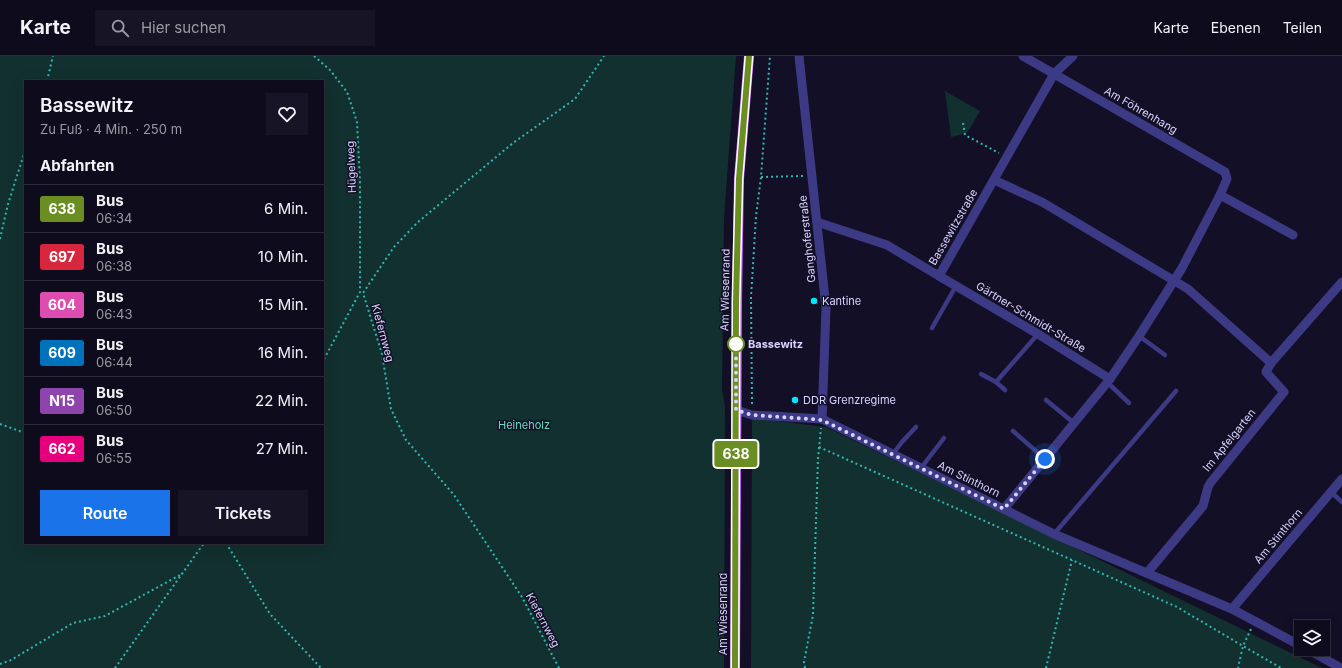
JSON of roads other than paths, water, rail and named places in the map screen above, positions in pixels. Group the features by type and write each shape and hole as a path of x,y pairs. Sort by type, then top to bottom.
{"main road":[{"name":"Am Wiesenrand","path":"735,668 736,302 739,179 750,56"}],"street":[{"name":"Ganghoferstraße","path":"799,56 826,308 822,420"},
{"name":"Am Föhrenhang","path":"1024,56 1225,172 1227,179 1220,195 1182,268 1174,280"},
{"name":"Bassewitzstraße","path":"817,222 887,245 939,276 1054,74 1073,56"},
{"path":"994,180 1042,202 1188,289 1271,363 1342,282"},
{"path":"1220,195 1293,236"},
{"name":"Gärtner-Schmidt-Straße","path":"939,276 1038,334 1109,380"},
{"path":"1004,509 1109,380 1174,280"},
{"name":"Im Apfelgarten","path":"1147,573 1203,506 1208,487 1211,482 1284,392 1266,372 1271,363"},
{"name":"Am Stinthorn","path":"736,410 752,415 822,420 1054,534 1232,609 1294,642"},
{"name":"Am Stinthorn","path":"1232,609 1342,479"},
{"path":"1320,656 1341,668"}],"lane":[{"path":"932,328 956,286"},
{"path":"996,382 1038,334"},
{"path":"1139,336 1165,355"},
{"path":"981,374 996,382 1005,390"},
{"path":"1109,380 1129,403"},
{"path":"1054,534 1176,391"},
{"path":"1046,400 1074,423"},
{"path":"892,455 916,427"},
{"path":"1013,431 1045,459"},
{"path":"921,468 944,438"},
{"path":"1331,492 1342,502"}],"place":[{"name":"Kantine","path":"814,301"},
{"name":"Bassewitz","path":"736,344"},
{"name":"DDR Grenzregime","path":"795,400"}],"park label":[{"name":"Heineholz","path":"524,425"}]}
